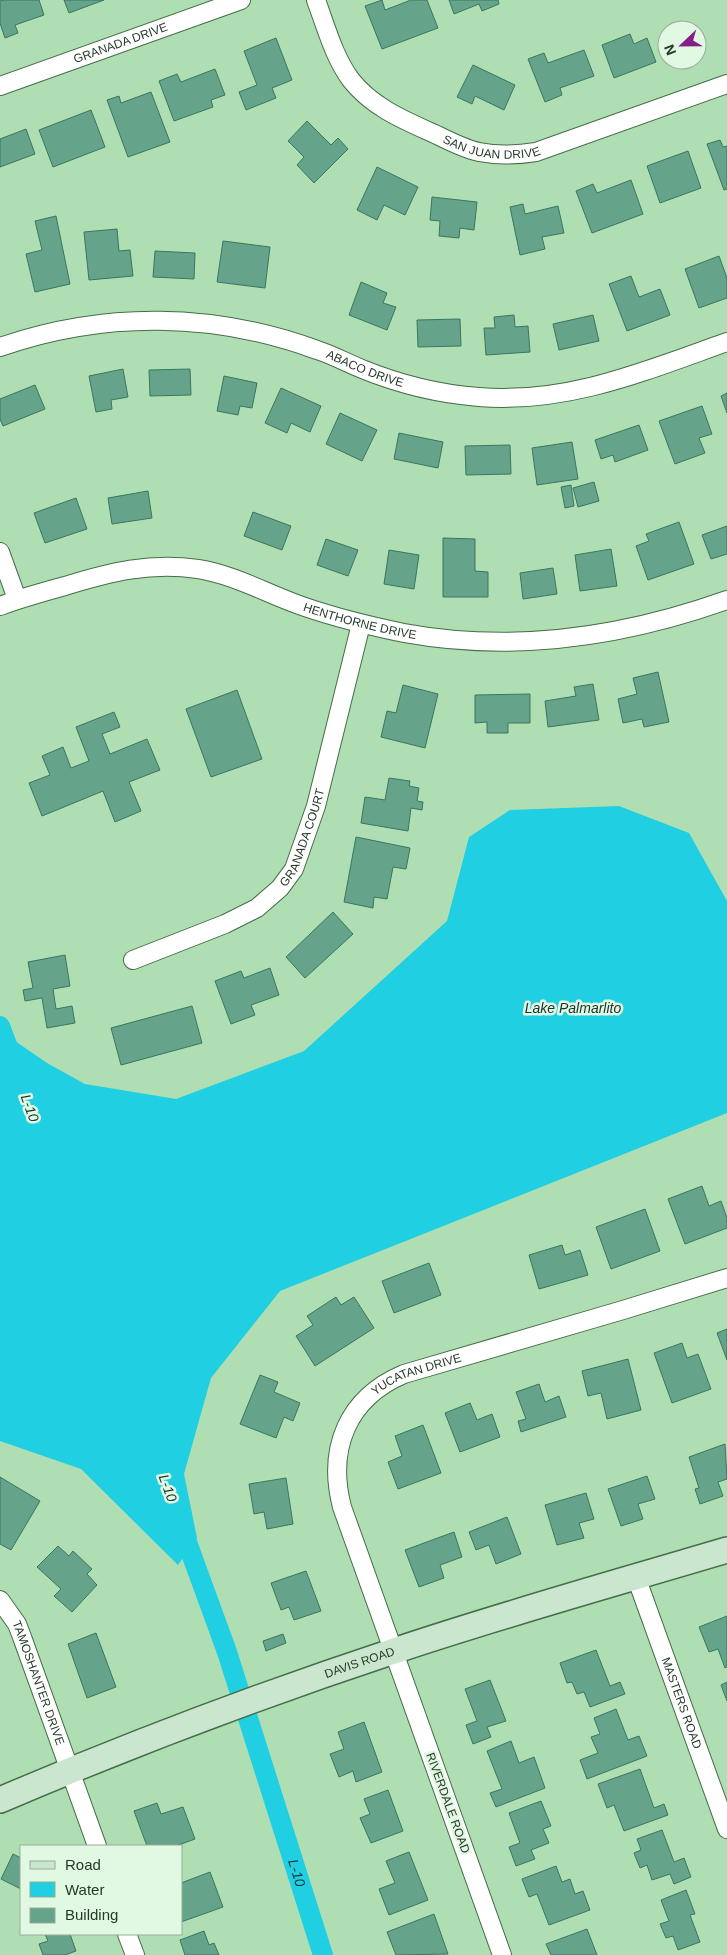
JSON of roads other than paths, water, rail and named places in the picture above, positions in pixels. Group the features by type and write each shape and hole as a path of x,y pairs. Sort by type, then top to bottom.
{"street":[{"name":"GRANADA DRIVE","path":"0,86 241,0"},
{"name":"SAN JUAN DRIVE","path":"316,0 337,57 348,76 362,93 386,111 464,148 478,152 507,155 536,152 727,84"},
{"name":"ABACO DRIVE","path":"0,348 59,330 108,322 153,320 204,322 270,334 318,350 363,369 406,384 450,394 526,398 571,393 615,382 727,342"},
{"path":"0,552 17,599"},
{"name":"HENTHORNE DRIVE","path":"0,606 17,599 109,573 139,567 169,566 199,569 229,577 305,607 361,624 406,633 464,640 516,641 568,638 626,630 683,616 727,600"},
{"name":"GRANADA COURT","path":"133,960 225,924 256,908 280,888 294,869 316,806 361,624"},
{"name":"YUCATAN DRIVE","path":"394,1651 342,1507 336,1479 341,1440 346,1427 360,1404 380,1386 404,1374 727,1278"},
{"name":"DAVIS ROAD","path":"0,1800 70,1770 259,1698 394,1651 491,1620 727,1550"},
{"name":"MASTERS ROAD","path":"636,1577 727,1829"},
{"name":"TAMOSHANTER DRIVE","path":"0,1600 13,1618 22,1636 97,1845"},
{"name":"RIVERDALE ROAD","path":"394,1651 502,1955"},
{"path":"127,1935 135,1955"}],"water":[{"name":"Lake Palmarlito","path":"619,806 689,833 727,901 727,1113 280,1291 211,1378 184,1474 197,1538 178,1565 81,1469 0,1441 0,1036 2,1032 47,1063 85,1084 176,1099 304,1051 447,921 469,837 510,810"}],"waterway":[{"name":"L-10","path":"0,1026 12,1058"},
{"name":"L-10","path":"180,1523 227,1652 323,1955"}]}
